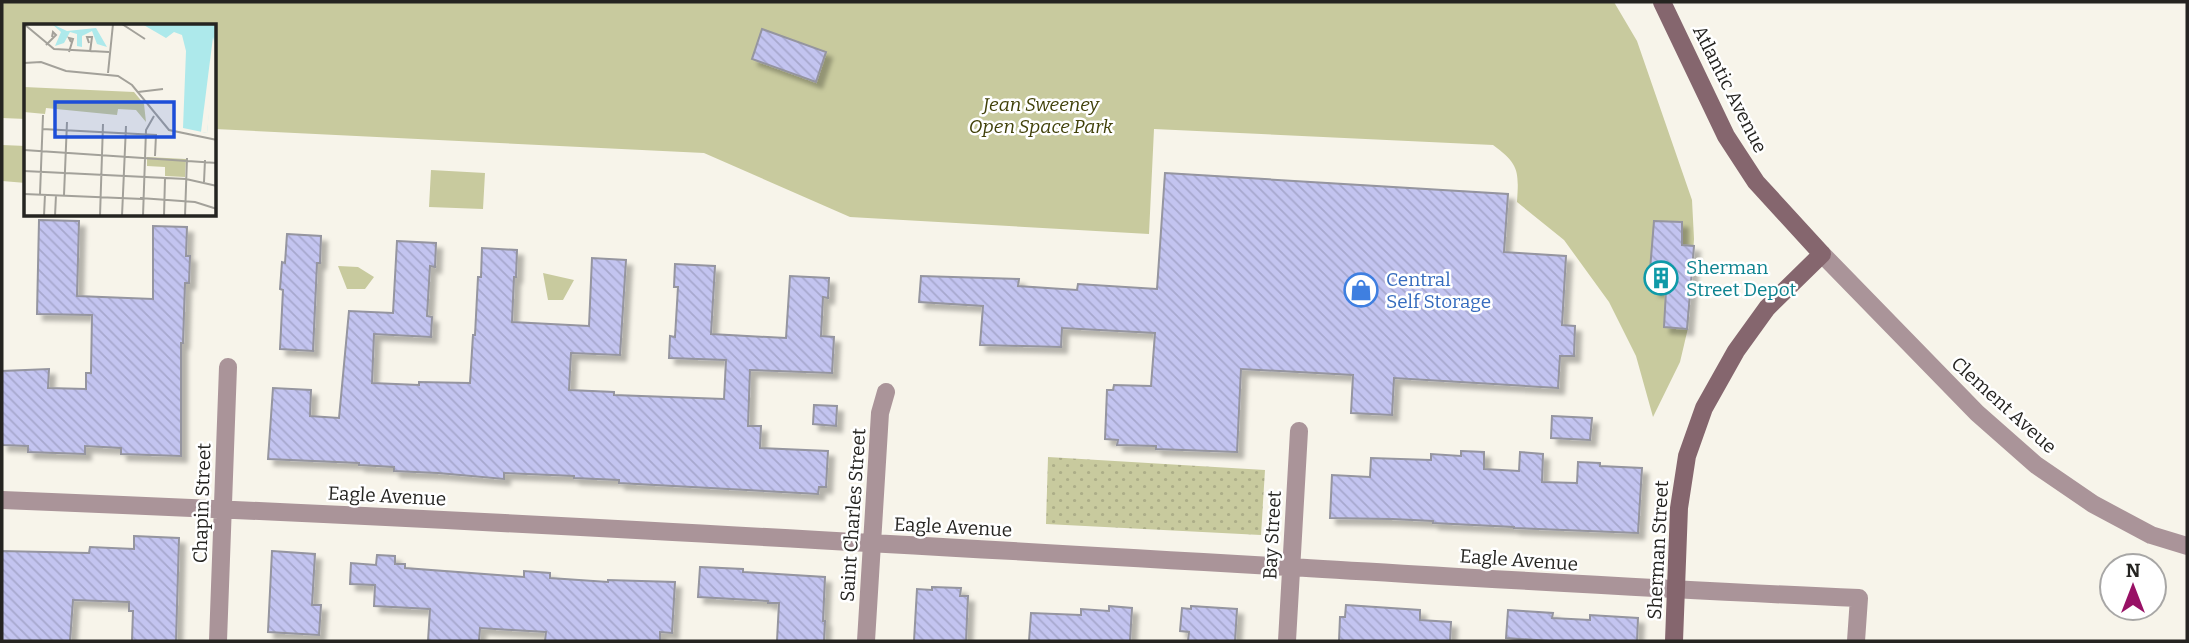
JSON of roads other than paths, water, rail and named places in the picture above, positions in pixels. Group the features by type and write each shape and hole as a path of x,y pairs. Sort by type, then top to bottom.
{"street":[{"name":"Atlantic Avenue","path":"1662,2 1726,135 1756,182 1822,254"},
{"name":"Clement Aveue","path":"1822,254 1977,414 2036,465 2093,504 2151,534 2187,546"},
{"name":"Sherman Street","path":"1674,641 1679,508 1687,456 1704,408 1736,351 1767,309 1822,254"},
{"name":"Chapin Street","path":"218,641 228,367"},
{"name":"Saint Charles Street","path":"866,641 880,413 886,392"},
{"name":"Bay Street","path":"1287,641 1299,431"},
{"name":"Eagle Avenue","path":"2,499 222,508 1676,591 1859,598 1856,641"}],"place":[{"name":"Sherman Street Depot","path":"1661,278"},
{"name":"Central Self Storage","path":"1361,290"}],"park label":[{"name":"Jean Sweeney Open Space Park","path":"1041,115"}]}
